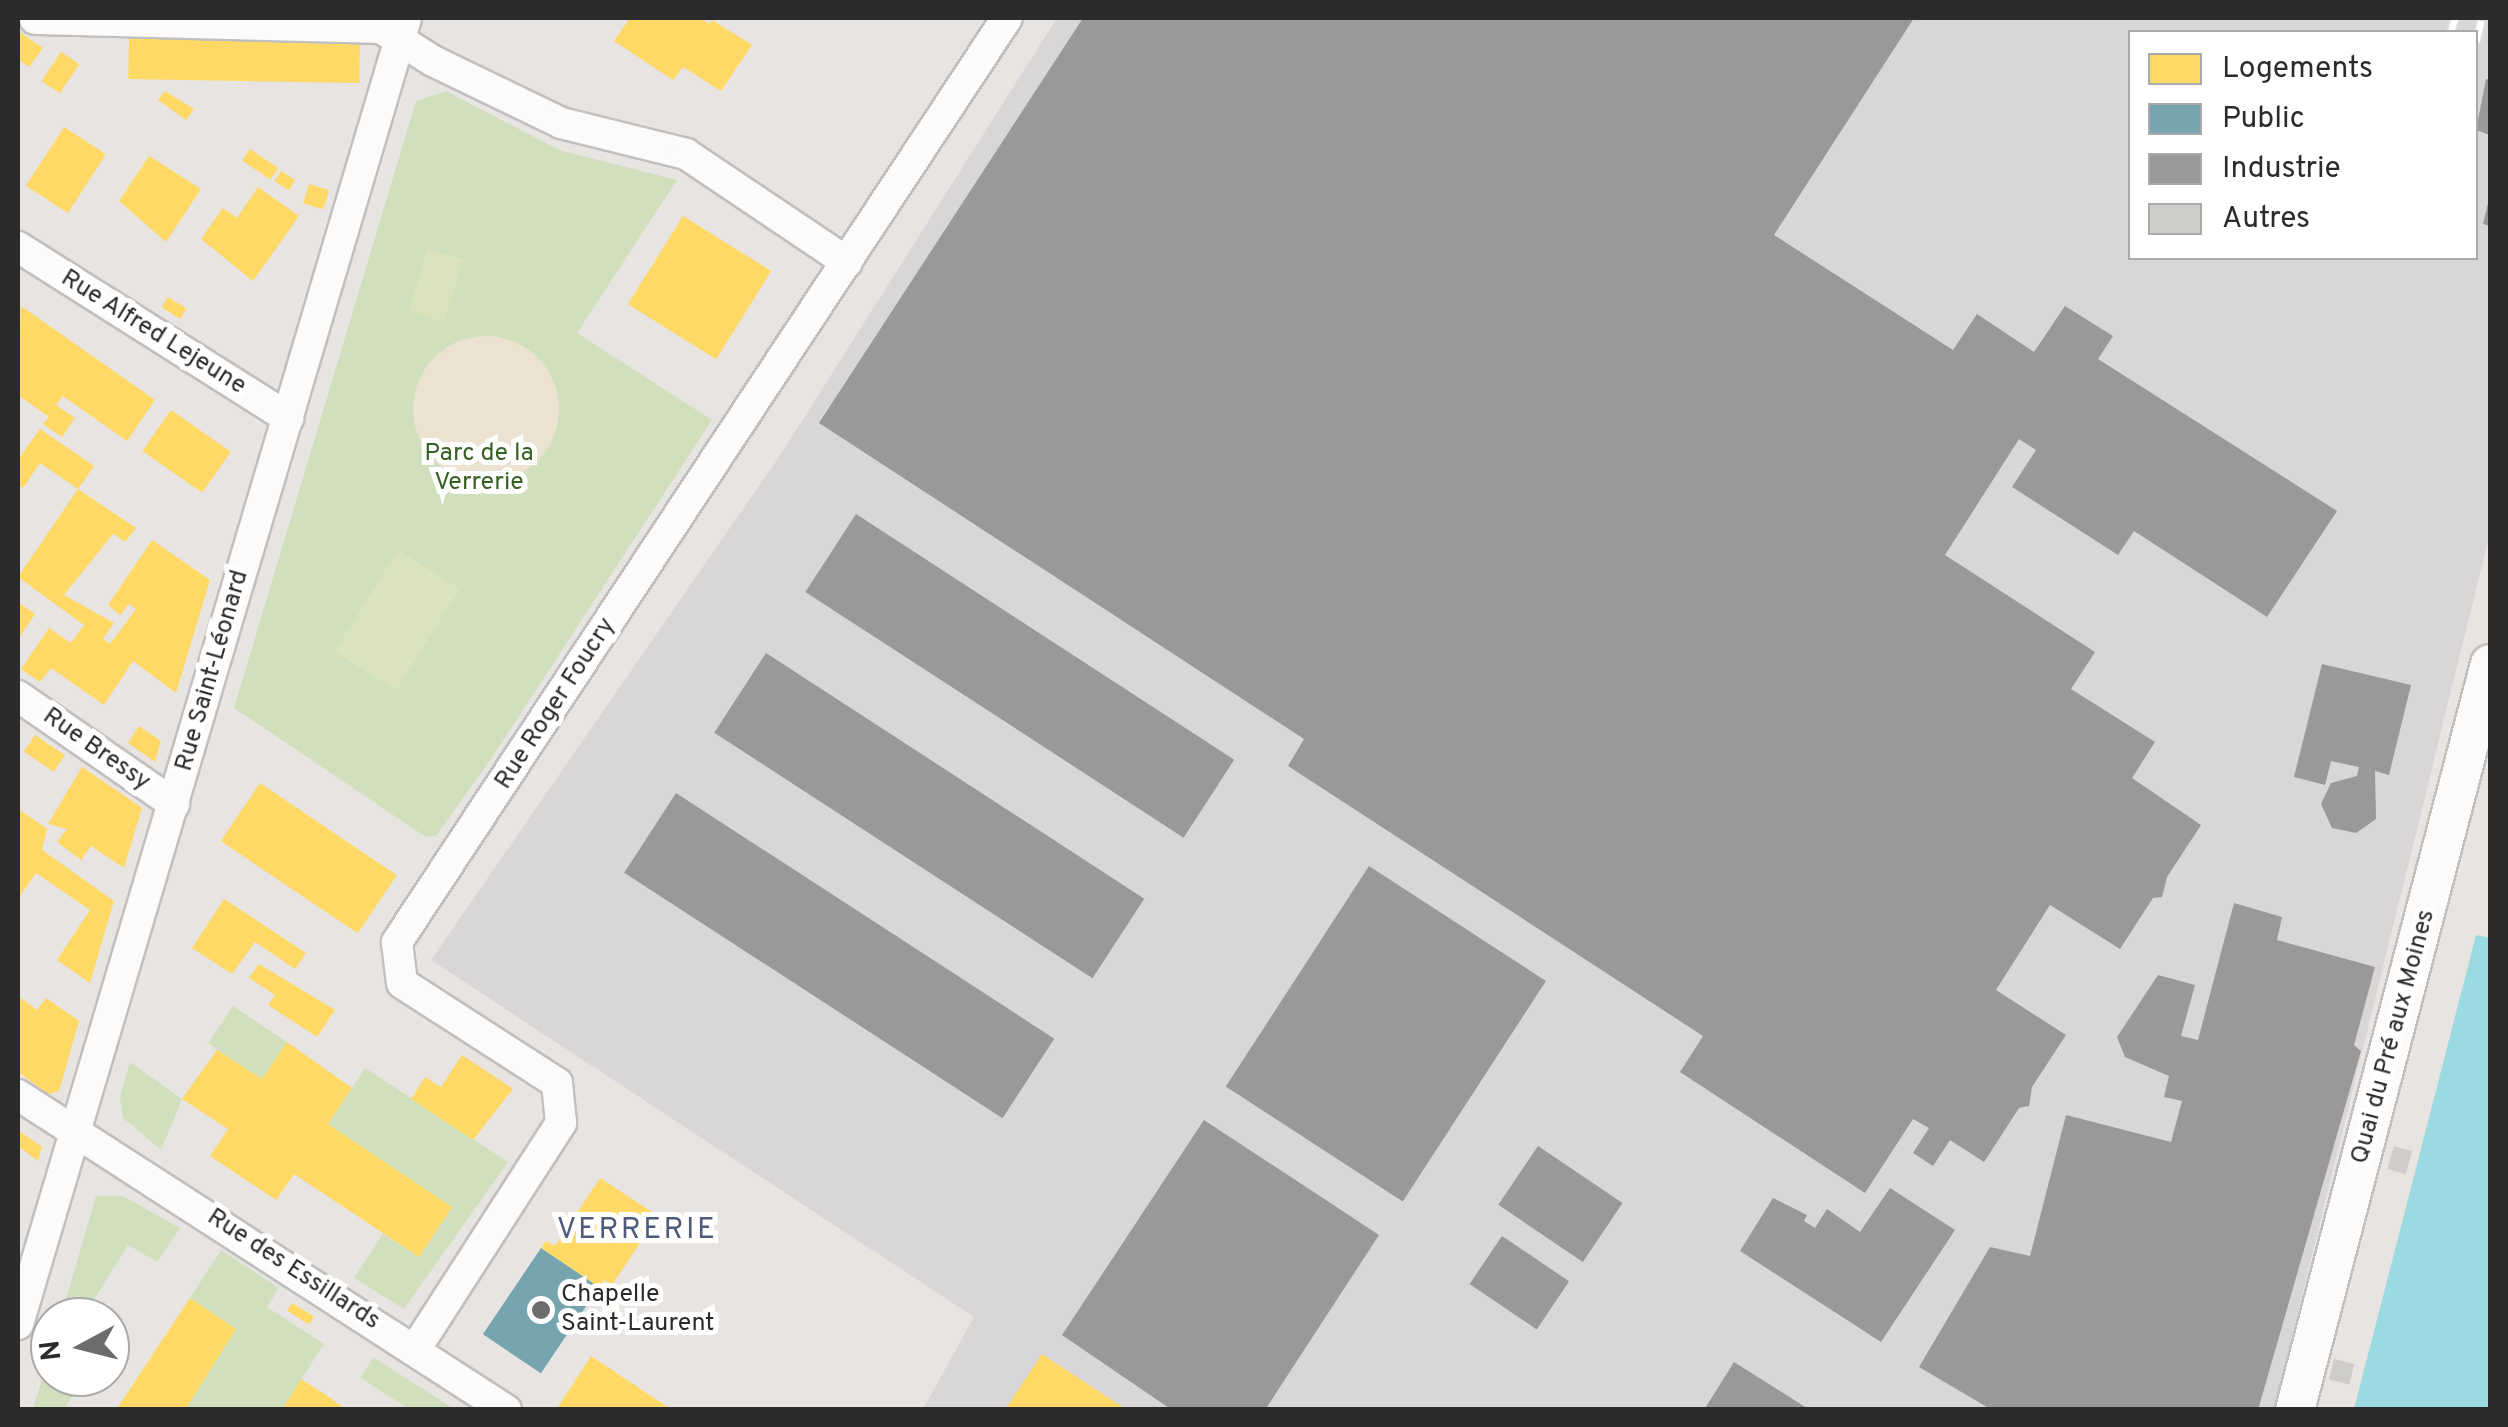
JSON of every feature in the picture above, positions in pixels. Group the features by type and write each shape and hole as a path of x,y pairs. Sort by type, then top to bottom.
{"street":[{"name":"Rue Roger Foucry","path":"416,1348 562,1123 557,1083 402,982 397,942 1007,18"},
{"path":"35,19 387,26 560,123 686,154 847,262"},
{"name":"Rue Saint-Léonard","path":"18,1324 288,418 387,26"},
{"name":"Rue Alfred Lejeune","path":"18,247 288,418"},
{"name":"Quai du Pré aux Moines","path":"2295,1410 2490,664"},
{"name":"Rue Bressy","path":"18,696 174,804"},
{"name":"Rue des Essillards","path":"18,1095 76,1136 416,1348 506,1410"}],"shaded area":[{"path":"1057,18 2490,18 2490,533 2274,1409 923,1409 974,1317 431,960 781,454"}],"green space":[{"name":"Parc de la Verrerie","path":"446,91 559,150 677,180 577,333 712,420 491,759 436,836 426,837 234,708 416,101"},
{"path":"428,249 463,260 444,322 409,311"},
{"path":"398,550 460,589 396,690 334,652"},
{"path":"233,1006 287,1042 262,1080 208,1043"},
{"path":"130,1062 182,1099 161,1150 123,1118 120,1097"},
{"path":"365,1068 508,1162 404,1309 354,1278 383,1234 419,1257 452,1207 328,1124"},
{"path":"96,1196 123,1196 180,1228 157,1262 128,1245 96,1297 67,1297"},
{"path":"221,1250 279,1288 267,1307 324,1344 282,1409 183,1410 236,1329 190,1298"},
{"path":"373,1357 454,1409 409,1409 361,1378"},
{"path":"37,1397 72,1397 64,1409 33,1409"}],"sand":[{"path":"486,336 514,342 537,358 553,381 559,409 553,437 537,460 514,476 486,482 458,476 435,460 419,437 413,409 419,381 435,358 458,342"}],"water":[{"path":"2476,935 2490,938 2490,1409 2354,1409"}],"building: Logements":[{"path":"630,18 699,18 710,24 712,20 752,45 721,91 683,67 673,80 614,41"},
{"path":"18,31 43,48 29,67 18,59"},
{"path":"129,38 360,42 359,83 128,79"},
{"path":"61,52 79,64 60,93 41,81"},
{"path":"165,91 194,109 186,120 158,100"},
{"path":"64,127 106,154 68,213 26,186"},
{"path":"250,149 278,168 270,180 242,161"},
{"path":"149,156 201,189 166,242 119,201"},
{"path":"281,171 295,180 289,190 274,181"},
{"path":"309,184 329,190 323,209 303,203"},
{"path":"258,187 299,216 253,281 201,239 223,208 237,218"},
{"path":"683,216 771,271 716,359 628,304"},
{"path":"168,297 187,309 180,319 162,307"},
{"path":"21,306 155,400 127,441 63,396 56,405 75,418 62,437 43,424 49,417 18,395"},
{"path":"171,410 231,452 202,493 142,451"},
{"path":"40,429 94,466 78,489 40,463 23,488 18,484 18,460"},
{"path":"78,489 136,528 125,542 113,534 64,595 114,623 103,639 110,644 136,609 129,604 120,615 108,605 152,540 210,580 176,693 133,661 104,705 51,668 40,682 21,669 49,628 71,643 84,625 18,577"},
{"path":"18,602 35,614 18,639"},
{"path":"139,726 161,741 155,762 128,743"},
{"path":"35,735 65,755 54,772 24,752"},
{"path":"82,767 142,808 124,868 91,846 81,860 57,842 67,829 48,824"},
{"path":"260,783 397,875 358,933 221,841"},
{"path":"20,810 47,829 42,850 114,901 90,983 57,960 90,910 36,873 18,899"},
{"path":"224,899 306,953 295,969 255,942 232,974 192,948"},
{"path":"259,964 335,1010 317,1037 268,1005 275,995 249,978"},
{"path":"18,996 37,1010 46,998 79,1021 59,1091 48,1094 18,1072"},
{"path":"287,1042 352,1088 328,1124 452,1207 419,1257 294,1174 276,1200 210,1156 228,1129 182,1099 217,1050 262,1079"},
{"path":"462,1055 513,1089 473,1140 411,1099 425,1077 441,1087"},
{"path":"18,1130 42,1147 38,1161 18,1146"},
{"path":"600,1178 658,1216 612,1285 604,1280 599,1287 541,1248 546,1241 555,1246"},
{"path":"190,1298 236,1329 185,1410 116,1410 125,1397 130,1397 130,1389"},
{"path":"292,1303 314,1317 309,1324 287,1311"},
{"path":"1042,1354 1127,1410 1005,1410"},
{"path":"591,1356 672,1410 556,1410"},
{"path":"301,1379 326,1395 347,1410 282,1410"}],"building: Public":[{"name":"Chapelle Saint-Laurent","path":"541,1248 599,1287 541,1373 483,1334"}],"building: Industrie":[{"path":"1083,18 1914,18 1774,235 1953,350 1977,314 2034,352 2065,306 2113,336 2098,359 2337,511 2267,617 2134,531 2118,555 2012,487 2036,450 2019,439 1945,555 2095,652 2071,689 2155,742 2132,778 2201,825 2167,877 2162,897 2153,898 2120,949 2050,905 1996,990 2066,1035 2032,1087 2029,1106 2019,1108 1984,1162 1950,1140 1933,1166 1913,1153 1929,1128 1913,1119 1865,1193 1680,1072 1703,1036 1288,766 1304,739 819,423"},
{"path":"2486,79 2490,80 2490,135 2478,131"},
{"path":"2490,199 2490,226 2483,224"},
{"path":"856,514 1234,760 1184,838 805,592"},
{"path":"766,653 1144,899 1092,978 714,733"},
{"path":"2322,664 2411,685 2389,775 2375,771 2376,819 2356,833 2332,828 2321,804 2331,783 2357,776 2359,767 2331,761 2325,785 2294,777"},
{"path":"676,793 1054,1039 1002,1118 624,873"},
{"path":"1369,866 1546,981 1403,1201 1226,1087"},
{"path":"2234,903 2282,917 2277,940 2375,967 2354,1045 2361,1051 2258,1410 1992,1410 1919,1367 1990,1247 2030,1256 2066,1115 2171,1142 2182,1101 2164,1097 2169,1076 2125,1057 2117,1037 2158,975 2195,985 2181,1036 2198,1040"},
{"path":"1204,1120 1379,1235 1265,1410 1172,1410 1062,1335"},
{"path":"1538,1146 1623,1203 1583,1262 1498,1205"},
{"path":"1890,1188 1955,1230 1881,1342 1740,1251 1773,1198 1807,1215 1804,1221 1815,1228 1827,1209 1860,1232"},
{"path":"1502,1236 1569,1281 1537,1329 1470,1284"},
{"path":"1734,1362 1810,1410 1704,1410"}],"building: Autres":[{"path":"2394,1146 2412,1151 2406,1174 2387,1169"},
{"path":"2334,1359 2354,1364 2349,1384 2329,1379"}],"railway":[{"path":"2452,30 2455,18"},
{"path":"2478,34 2482,18"}],"place":[{"name":"Chapelle Saint-Laurent","path":"541,1310"}],"district":[{"name":"VERRERIE","path":"637,1231"}]}
